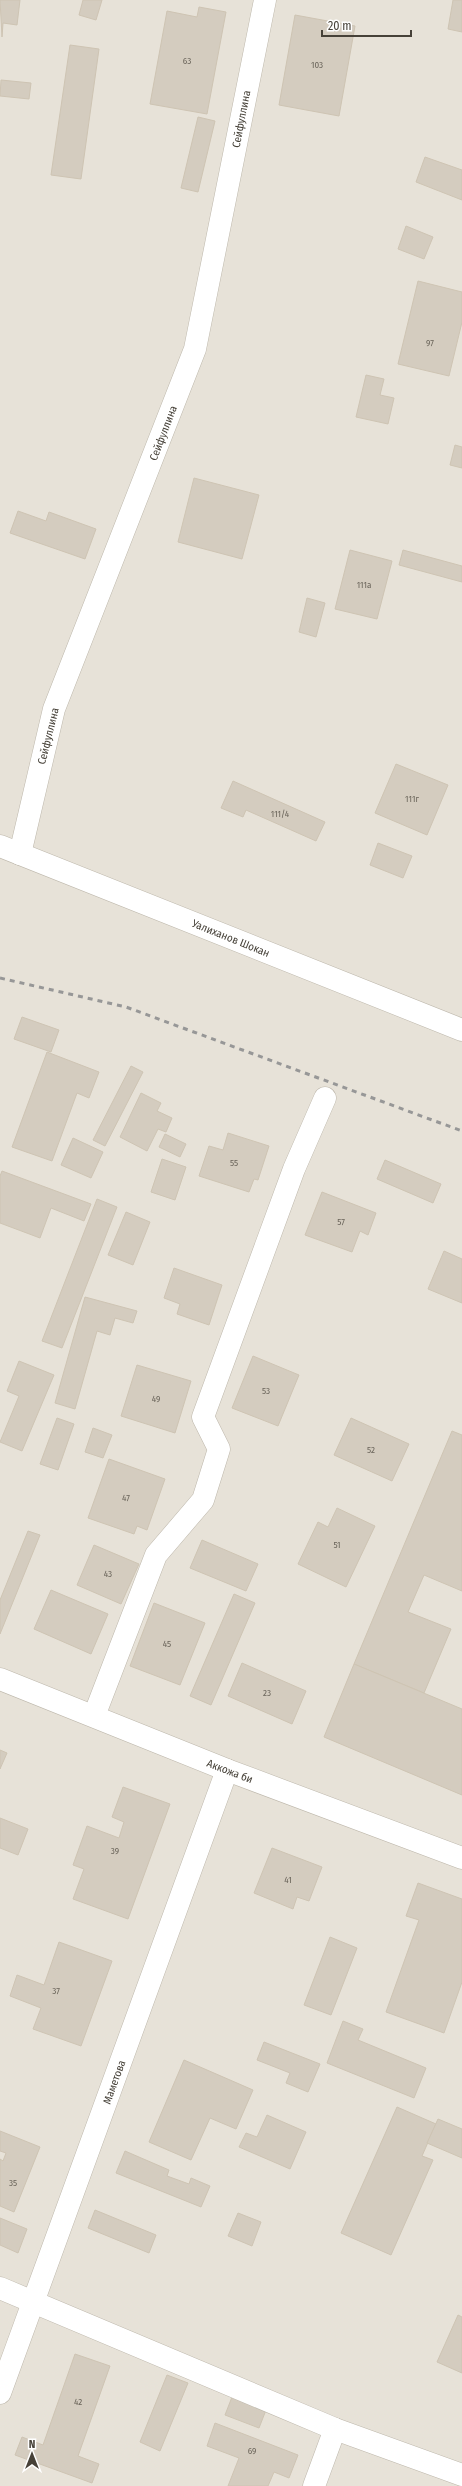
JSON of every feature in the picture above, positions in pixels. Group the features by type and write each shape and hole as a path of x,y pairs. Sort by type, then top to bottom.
{"street":[{"name":"Сейфуллина","path":"20,854 54,709 195,349 265,0"},
{"name":"Уалиханов Шокан","path":"0,846 462,1030"},
{"path":"94,1716 156,1555 203,1500 219,1448 203,1417 294,1168 325,1098"},
{"name":"Аккожа би","path":"0,1679 227,1770 462,1858"},
{"name":"Маметова","path":"0,2393 227,1770"},
{"path":"0,2288 335,2429 462,2476"},
{"path":"314,2486 335,2429"}],"shaded area":[{"path":"0,0 462,0 462,2486 0,2486"}],"building":[{"path":"0,0 20,0 17,25 3,23 2,37"},
{"path":"83,0 102,0 96,20 79,15"},
{"path":"453,0 462,0 462,32 448,29"},
{"path":"199,7 226,12 207,114 150,104 167,11 197,17"},
{"path":"295,15 355,26 339,116 279,105"},
{"path":"70,45 99,49 81,179 51,175"},
{"path":"1,80 31,83 29,99 0,96"},
{"path":"198,117 215,121 198,192 181,188"},
{"path":"425,157 462,170 462,200 416,182"},
{"path":"406,226 433,237 424,259 398,249"},
{"path":"418,281 462,292 462,322 449,376 398,364"},
{"path":"366,375 384,379 380,395 394,398 388,424 356,417"},
{"path":"455,445 462,447 462,468 450,465"},
{"path":"194,478 259,495 242,559 178,542"},
{"path":"18,511 46,521 49,512 96,529 85,559 10,533"},
{"path":"350,550 392,561 377,619 335,609"},
{"path":"403,550 462,566 462,582 399,565"},
{"path":"307,598 325,603 316,637 299,632"},
{"path":"396,764 448,785 427,835 375,813"},
{"path":"233,781 325,822 316,841 246,810 243,817 221,808"},
{"path":"378,843 412,856 403,878 370,865"},
{"path":"22,1017 59,1030 51,1052 14,1039"},
{"path":"47,1052 99,1072 89,1098 77,1093 52,1161 12,1147"},
{"path":"131,1066 143,1072 105,1146 93,1140"},
{"path":"141,1093 161,1103 157,1111 172,1118 166,1132 158,1129 147,1151 120,1137"},
{"path":"228,1133 269,1146 258,1180 254,1179 249,1192 199,1176 209,1146 223,1150"},
{"path":"165,1134 186,1144 180,1157 159,1147"},
{"path":"73,1138 103,1152 91,1178 61,1165"},
{"path":"162,1159 186,1167 175,1200 151,1192"},
{"path":"385,1160 441,1184 433,1203 377,1179"},
{"path":"2,1171 91,1204 84,1221 51,1208 40,1238 0,1223 0,1176"},
{"path":"322,1192 376,1213 368,1235 360,1231 352,1252 305,1235"},
{"path":"97,1199 117,1207 62,1348 42,1341"},
{"path":"126,1212 150,1222 133,1265 108,1255"},
{"path":"444,1251 462,1259 462,1303 428,1289"},
{"path":"174,1268 222,1285 209,1325 177,1314 180,1304 164,1298"},
{"path":"85,1297 137,1311 133,1323 115,1318 110,1335 97,1331 75,1409 55,1403"},
{"path":"253,1356 299,1375 278,1426 232,1408"},
{"path":"19,1361 54,1375 22,1451 0,1442 19,1396 7,1391"},
{"path":"137,1365 191,1381 175,1433 121,1416"},
{"path":"57,1418 74,1424 58,1470 40,1464"},
{"path":"351,1418 409,1444 392,1481 334,1455"},
{"path":"93,1428 112,1435 103,1458 85,1452"},
{"path":"452,1431 462,1435 462,1591 424,1575 408,1612 451,1629 424,1693 354,1664"},
{"path":"109,1459 165,1479 147,1530 137,1526 134,1534 88,1518"},
{"path":"337,1508 375,1526 346,1587 298,1564 318,1522 328,1527"},
{"path":"28,1531 40,1535 0,1634 0,1600"},
{"path":"202,1540 258,1564 246,1591 190,1568"},
{"path":"94,1545 139,1564 121,1604 77,1585"},
{"path":"51,1590 108,1614 91,1654 34,1629"},
{"path":"234,1594 255,1603 211,1705 190,1696"},
{"path":"154,1603 205,1623 180,1685 130,1666"},
{"path":"242,1663 306,1691 292,1724 228,1696"},
{"path":"354,1664 462,1709 462,1795 324,1737"},
{"path":"0,1750 7,1753 0,1769"},
{"path":"123,1787 170,1804 128,1919 73,1899 84,1869 73,1865 87,1826 119,1838 124,1822 112,1817"},
{"path":"0,1818 28,1829 18,1855 0,1848"},
{"path":"272,1848 322,1867 309,1901 297,1897 293,1909 254,1893"},
{"path":"418,1883 462,1899 462,1982 444,2033 386,2012 419,1920 406,1916"},
{"path":"330,1937 357,1948 331,2015 304,2005"},
{"path":"59,1942 112,1961 81,2046 33,2029 41,2008 10,1996 17,1975 44,1985"},
{"path":"343,2021 363,2029 358,2040 426,2068 414,2098 327,2063"},
{"path":"264,2042 320,2064 308,2092 286,2083 290,2073 257,2060"},
{"path":"184,2060 253,2090 236,2129 210,2118 191,2160 149,2142"},
{"path":"397,2107 436,2124 422,2156 433,2160 391,2255 341,2233"},
{"path":"267,2115 306,2132 290,2169 239,2147 246,2133 257,2137"},
{"path":"438,2119 462,2129 462,2158 427,2143"},
{"path":"0,2131 40,2147 14,2212 0,2206 0,2159 3,2161 6,2153 0,2151"},
{"path":"125,2151 169,2170 167,2176 189,2184 191,2178 210,2186 201,2207 116,2173"},
{"path":"95,2210 156,2235 149,2253 88,2228"},
{"path":"238,2213 261,2222 252,2246 228,2236"},
{"path":"0,2218 27,2229 18,2253 0,2245"},
{"path":"458,2315 462,2317 462,2373 437,2362"},
{"path":"75,2354 110,2366 78,2456 99,2464 92,2483 15,2455 22,2437 43,2445"},
{"path":"167,2375 188,2383 160,2451 140,2442"},
{"path":"232,2397 266,2410 259,2428 225,2415"},
{"path":"215,2423 298,2455 289,2478 274,2472 268,2486 228,2486 239,2458 207,2446"}],"railway":[{"path":"0,978 126,1007 462,1131"}]}
